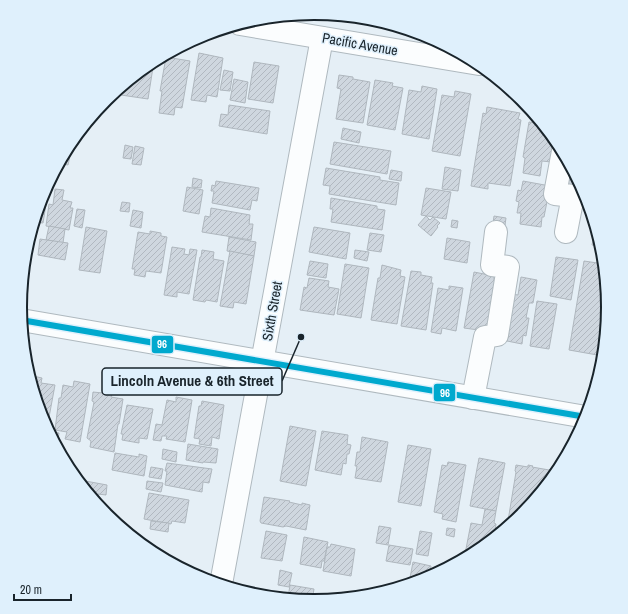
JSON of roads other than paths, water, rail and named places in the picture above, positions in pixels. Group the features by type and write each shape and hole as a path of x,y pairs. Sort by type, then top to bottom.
{"street":[{"name":"Pacific Avenue","path":"255,27 463,61"},
{"name":"Sixth Street","path":"222,579 322,38"},
{"path":"561,161 555,194 573,196 566,232"},
{"path":"473,398 485,337 497,335 508,267 492,265 496,232"},
{"path":"28,321 579,416"}],"place":[{"name":"Lincoln Avenue & 6th Street","path":"301,337"}]}
